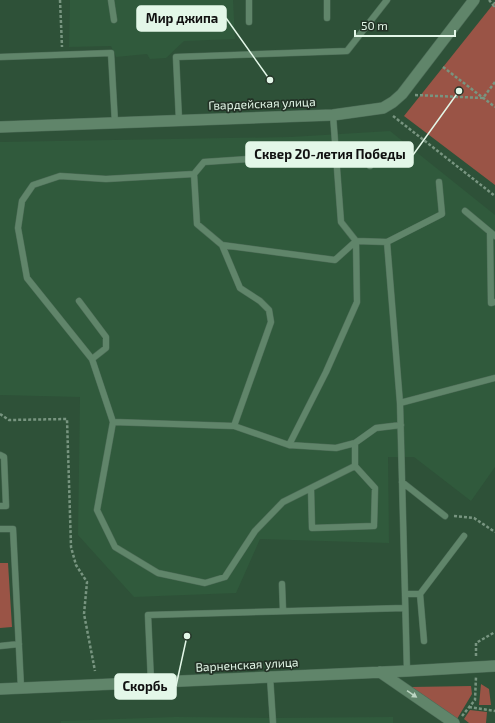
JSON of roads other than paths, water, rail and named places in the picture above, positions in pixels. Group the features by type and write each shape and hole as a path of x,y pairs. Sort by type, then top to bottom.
{"street":[{"name":"Гвардейская улица","path":"0,127 334,114 383,108 394,102 402,94 474,0"},
{"name":"Варненская улица","path":"0,689 495,666"},
{"path":"380,672 454,723"}],"lane":[{"path":"111,0 114,20"},
{"path":"248,0 249,22"},
{"path":"327,0 328,18"},
{"path":"179,120 176,57 347,51 387,0"},
{"path":"0,57 110,54 115,122"},
{"path":"289,445 326,372 357,302 356,241 341,222 335,153 334,114"},
{"path":"234,426 271,322 269,310 260,300 240,288 222,245 197,224 194,174 204,162 335,153 370,152 370,166"},
{"path":"194,174 106,179 60,176 33,185 22,201 18,228 27,278 92,359 113,422 97,510 115,546 158,574 205,583 225,577 255,531 283,502 355,466"},
{"path":"222,245 335,260 356,241 387,242 442,214 439,182"},
{"path":"465,211 493,234 491,303 495,302"},
{"path":"387,242 401,425 407,671"},
{"path":"79,301 106,337 106,348 92,359"},
{"path":"400,404 495,378"},
{"path":"113,422 234,426 289,445 336,448 355,443 376,428 401,425"},
{"path":"311,488 312,528 374,526 375,488 355,466 355,443"},
{"path":"0,455 4,457 6,506 0,506"},
{"path":"402,482 445,516"},
{"path":"0,529 13,529 22,688"},
{"path":"424,640 420,594 464,536"},
{"path":"282,584 283,611"},
{"path":"405,594 420,594"},
{"path":"151,682 148,615 405,608"},
{"path":"0,646 19,644"},
{"path":"270,677 273,723"}],"place":[{"name":"Мир джипа","path":"270,80"},
{"name":"Сквер 20-летия Победы","path":"459,91"},
{"name":"Скорбь","path":"187,636"}]}
